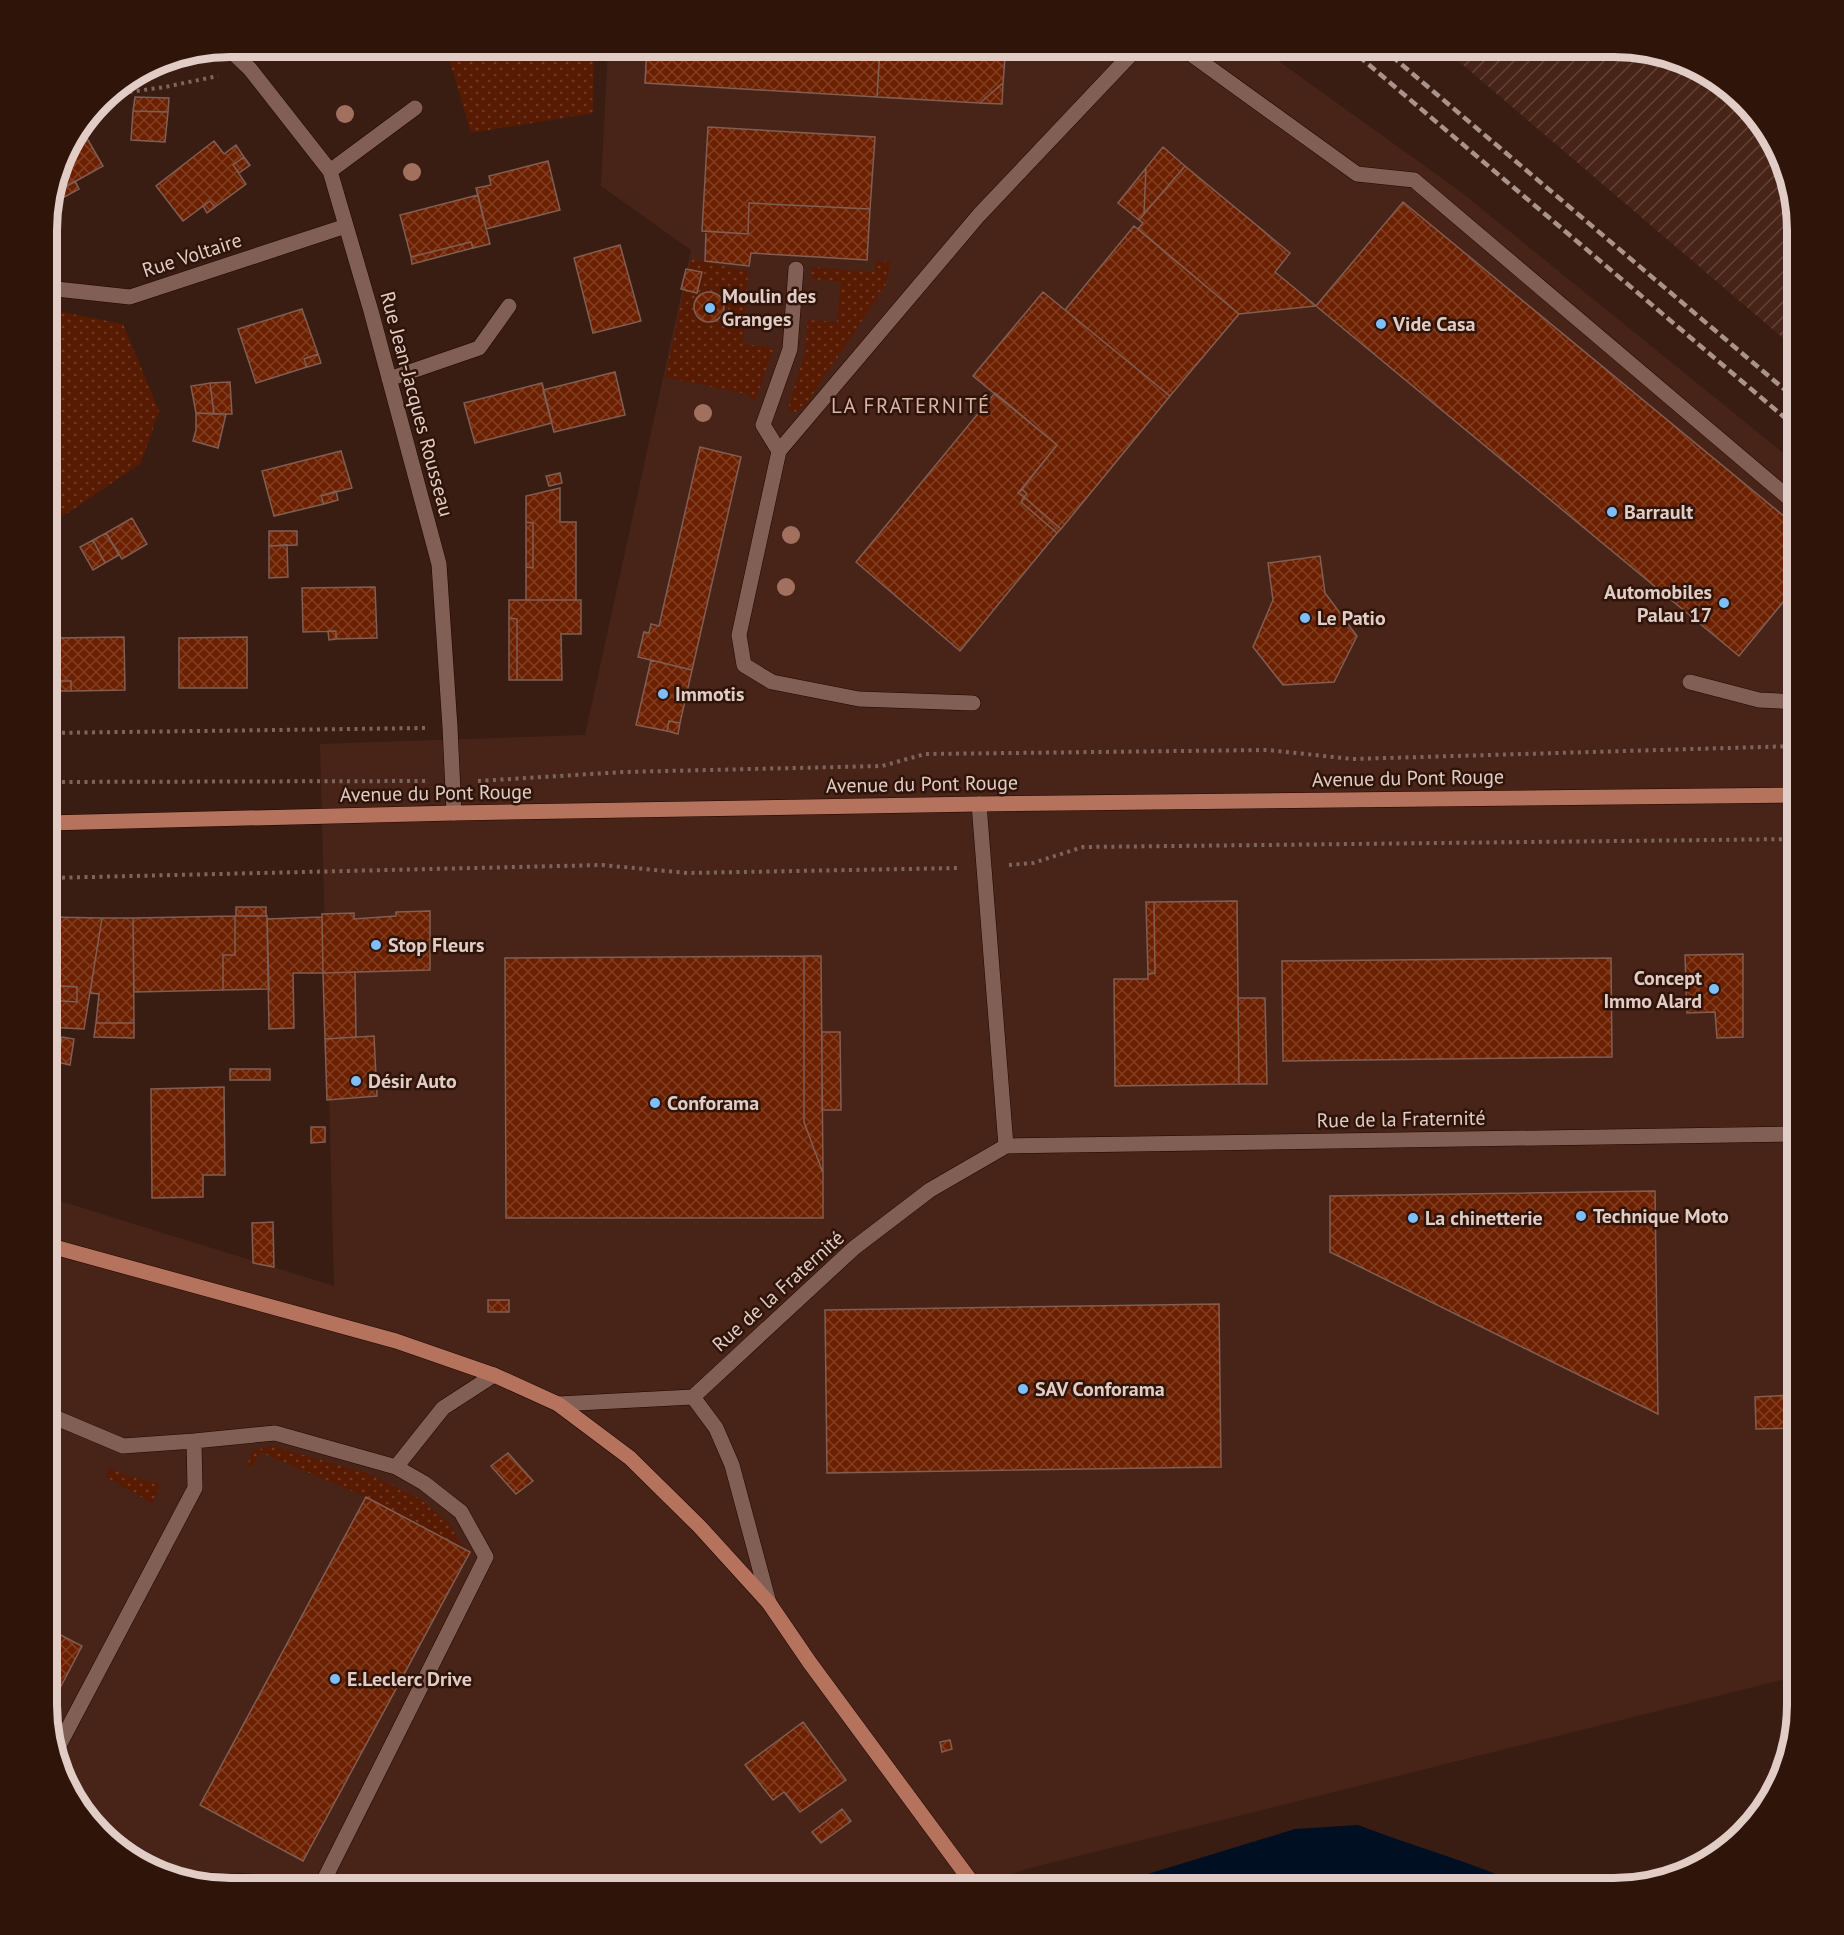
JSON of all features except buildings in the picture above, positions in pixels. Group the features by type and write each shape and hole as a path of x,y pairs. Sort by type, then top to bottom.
{"main road":[{"name":"Avenue du Pont Rouge","path":"57,824 454,813 979,804 1787,795"},
{"path":"57,1248 396,1341 494,1375 558,1404 630,1458 699,1526 769,1603 810,1663 969,1878"}],"street":[{"name":"Rue Jean-Jacques Rousseau","path":"237,57 250,69 330,171 346,226 439,564 454,813"},
{"path":"973,703 859,699 772,682 744,665 739,635 779,451 979,215 1129,57"},
{"path":"1195,57 1357,174 1414,180 1787,497"},
{"path":"330,171 414,108"},
{"name":"Rue Voltaire","path":"57,289 130,297 346,226"},
{"path":"779,451 763,425 790,350 796,269"},
{"path":"389,379 479,348 509,306"},
{"path":"1690,682 1759,700 1787,701"},
{"path":"979,804 1006,1146"},
{"name":"Rue de la Fraternité","path":"693,1396 854,1248 930,1190 1006,1146 1787,1134"},
{"path":"396,1467 443,1408 494,1375"},
{"path":"558,1404 693,1396 716,1428 732,1465 769,1603"},
{"path":"57,1418 123,1446 275,1433 396,1467 424,1483 461,1512 486,1557 325,1878"},
{"path":"61,1742 195,1488 194,1441"}],"path":[{"path":"126,92 165,87 250,69"},
{"path":"57,733 450,727"},
{"path":"57,782 492,781 623,772 882,766 925,754 1268,750 1352,759 1787,746"},
{"path":"57,878 602,865 687,873 983,867 1033,863 1083,847 1787,839"}],"shaded area":[{"path":"449,57 594,57 593,113 471,133"},
{"path":"607,57 1273,57 1457,189 1787,456 1787,1679 1026,1869 1002,1878 219,1878 174,1869 143,1855 116,1835 100,1819 80,1792 66,1761 57,1716 57,1200 334,1286 320,744 585,735 691,250 601,186"},
{"path":"1454,57 1637,58 1670,66 1691,75 1728,100 1758,134 1774,164 1784,196 1787,219 1787,341"},
{"path":"691,259 748,271 743,344 774,348 755,400 751,399 750,395 665,377"},
{"path":"875,261 891,262 885,286 805,406 796,412 788,409 805,352 808,320 837,322 841,282 812,279 812,267 875,272"},
{"path":"57,311 123,324 159,411 141,463 68,513 57,517"},
{"path":"272,1446 369,1474 420,1499 450,1524 463,1549 366,1497 260,1452 252,1467 247,1465 253,1451"},
{"path":"109,1468 125,1475 157,1483 160,1487 152,1503 106,1477"}],"water":[{"path":"1358,1825 1505,1878 1135,1878 1295,1829"}],"railway":[{"path":"1360,57 1787,420"},
{"path":"1393,57 1787,392"}],"place":[{"name":"Moulin des Granges","path":"710,308"},
{"name":"Vide Casa","path":"1381,324"},
{"name":"Barrault","path":"1612,512"},
{"name":"Automobiles Palau 17","path":"1724,603"},
{"name":"Le Patio","path":"1305,618"},
{"name":"Immotis","path":"663,694"},
{"name":"Stop Fleurs","path":"376,945"},
{"name":"Concept Immo Alard","path":"1714,989"},
{"name":"Désir Auto","path":"356,1081"},
{"name":"Conforama","path":"655,1103"},
{"name":"Technique Moto","path":"1581,1216"},
{"name":"La chinetterie","path":"1413,1218"},
{"name":"SAV Conforama","path":"1023,1389"},
{"name":"E.Leclerc Drive","path":"335,1679"}],"district":[{"name":"LA FRATERNITÉ","path":"911,405"}]}
